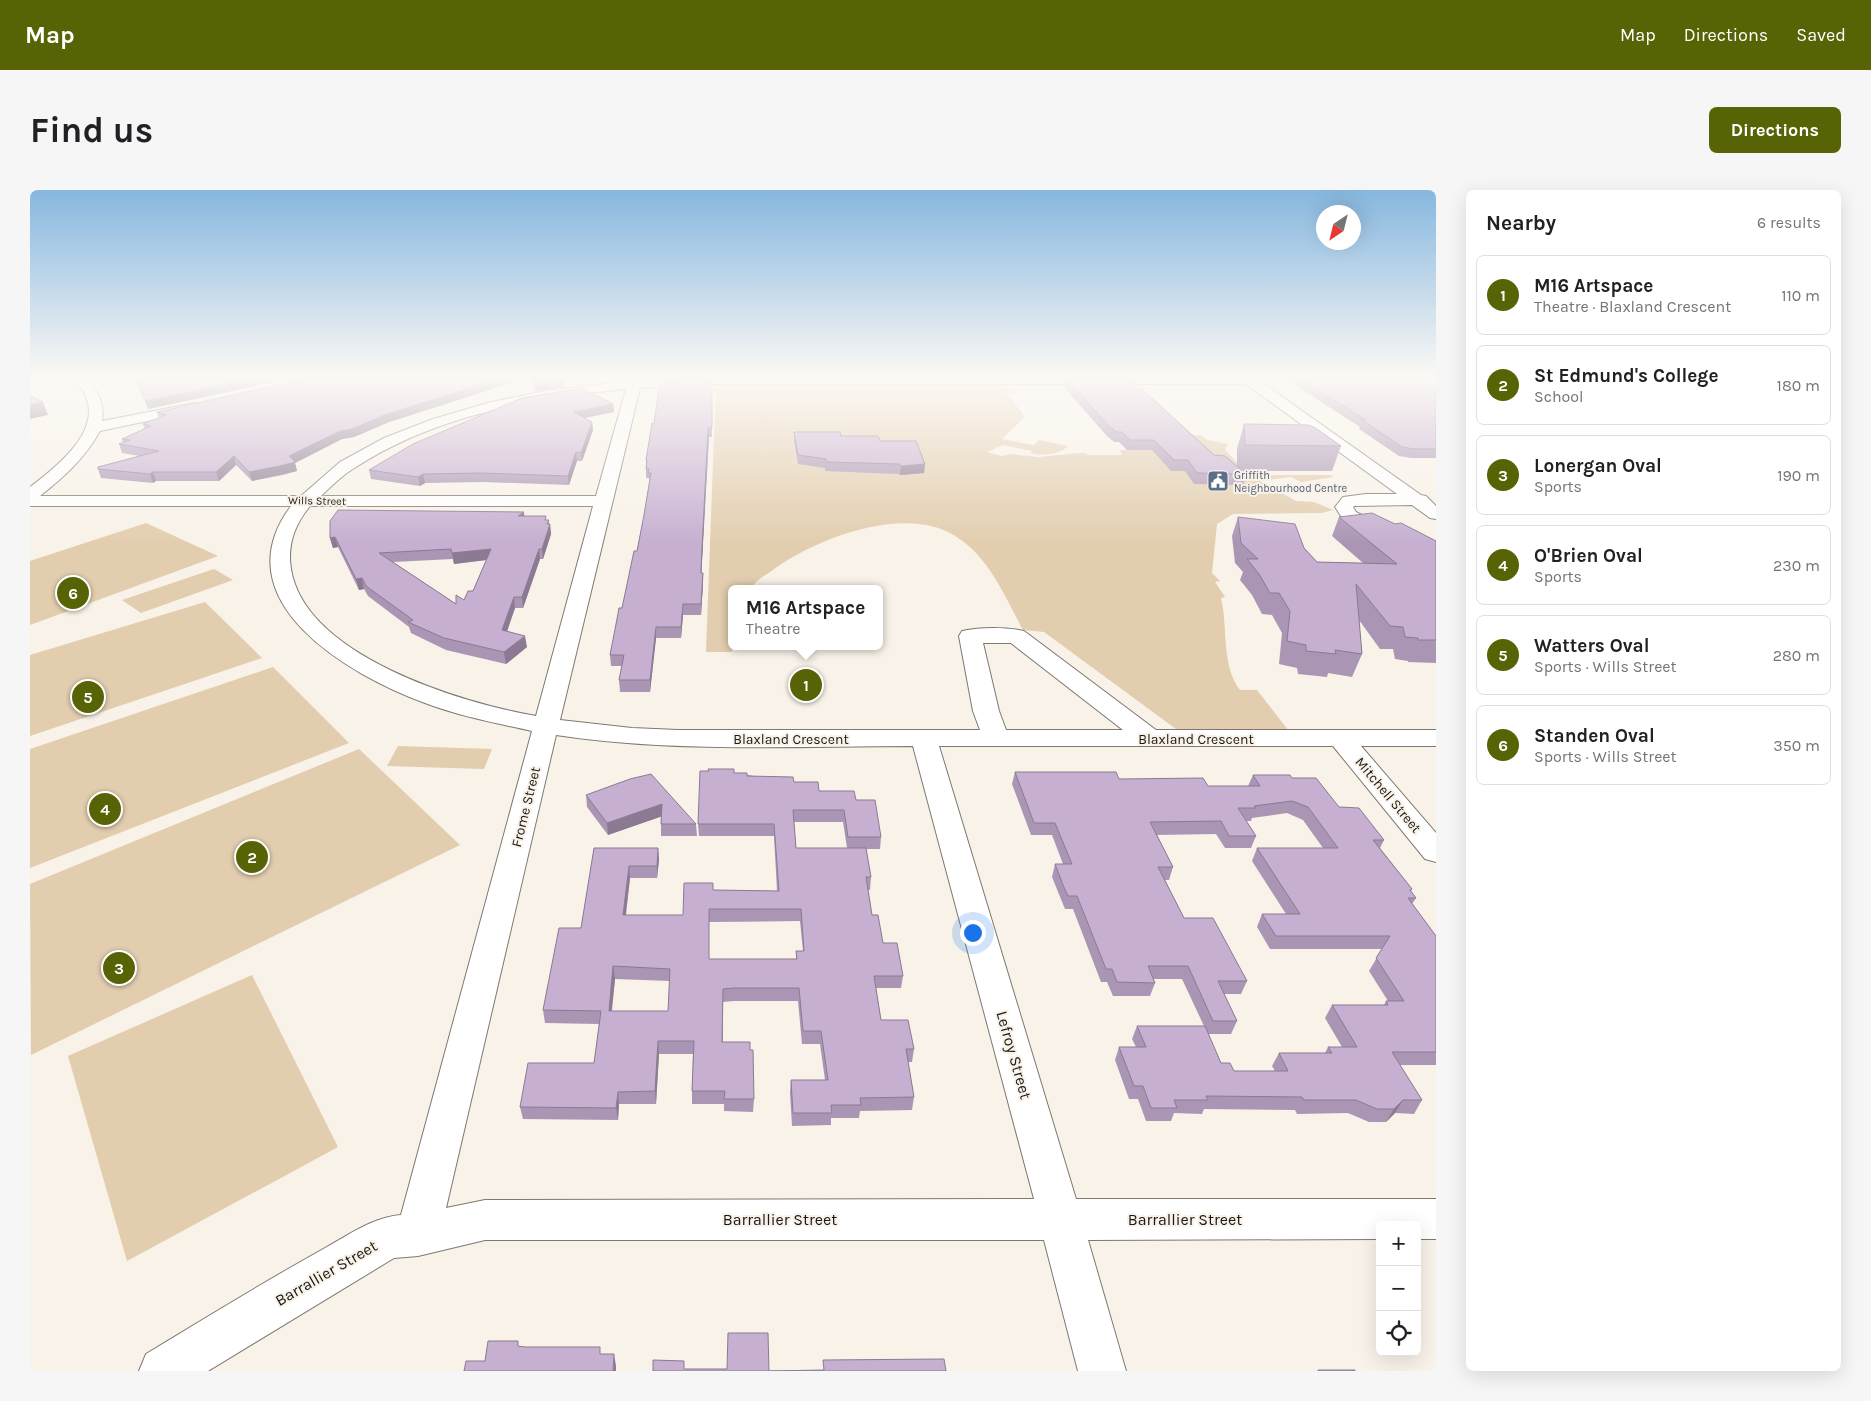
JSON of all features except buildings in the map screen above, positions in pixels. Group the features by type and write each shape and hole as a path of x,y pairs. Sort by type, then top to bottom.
{"street":[{"path":"30,495 75,457 90,434"},
{"name":"Blaxland Crescent","path":"409,434 355,460 325,481 305,501 290,521 282,538 281,573 288,595 298,612 325,640 370,668 417,691 470,709 592,732 656,738 1436,738"},
{"name":"Frome Street","path":"418,1235 546,724 621,434"},
{"path":"1326,434 1436,514"},
{"path":"1388,536 1350,516 1344,507 1349,501 1366,499 1436,501"},
{"name":"Wills Street","path":"30,501 604,501"},
{"path":"996,739 986,711 970,636 1016,636 1151,739"},
{"name":"Mitchell Street","path":"1340,738 1436,852"},
{"name":"Lefroy Street","path":"924,739 1102,1371"},
{"name":"Barrallier Street","path":"163,1371 307,1283 388,1237 418,1235 485,1220 1436,1219"}],"shaded area":[{"path":"714,434 1007,434 1002,439 1034,445 1039,440 1068,446 1055,453 1045,454 1030,453 1032,451 1003,445 987,452 1002,456 1011,454 1038,457 1080,453 1088,455 1122,455 1121,450 1193,450 1177,435 1200,435 1208,440 1228,444 1225,450 1249,475 1331,475 1334,477 1301,482 1291,477 1260,481 1296,501 1314,502 1333,510 1321,513 1233,514 1217,524 1212,573 1220,581 1215,582 1225,597 1221,598 1227,658 1230,669 1240,690 1257,690 1288,730 1176,729 1044,632 1023,630 993,575 974,550 948,532 927,525 905,523 880,525 856,531 808,549 759,579 754,585 728,585 728,650 732,650 732,652 706,652"},
{"path":"146,523 218,556 30,625 30,561"},
{"path":"214,569 233,580 141,613 122,600"},
{"path":"205,602 262,658 30,736 30,655"},
{"path":"273,667 349,743 30,868 30,749"},
{"path":"398,746 492,749 484,769 387,766"},
{"path":"359,749 460,845 31,1055 30,884"},
{"path":"252,975 338,1147 127,1261 68,1056"}],"place":[{"name":"Griffith Neighbourhood Centre","path":"1218,481"},
{"name":"Standen Oval","path":"73,593"},
{"name":"M16 Artspace","path":"806,685"},
{"name":"Watters Oval","path":"88,697"},
{"name":"O'Brien Oval","path":"105,809"},
{"name":"St Edmund's College","path":"252,857"},
{"name":"Lonergan Oval","path":"119,968"}]}
